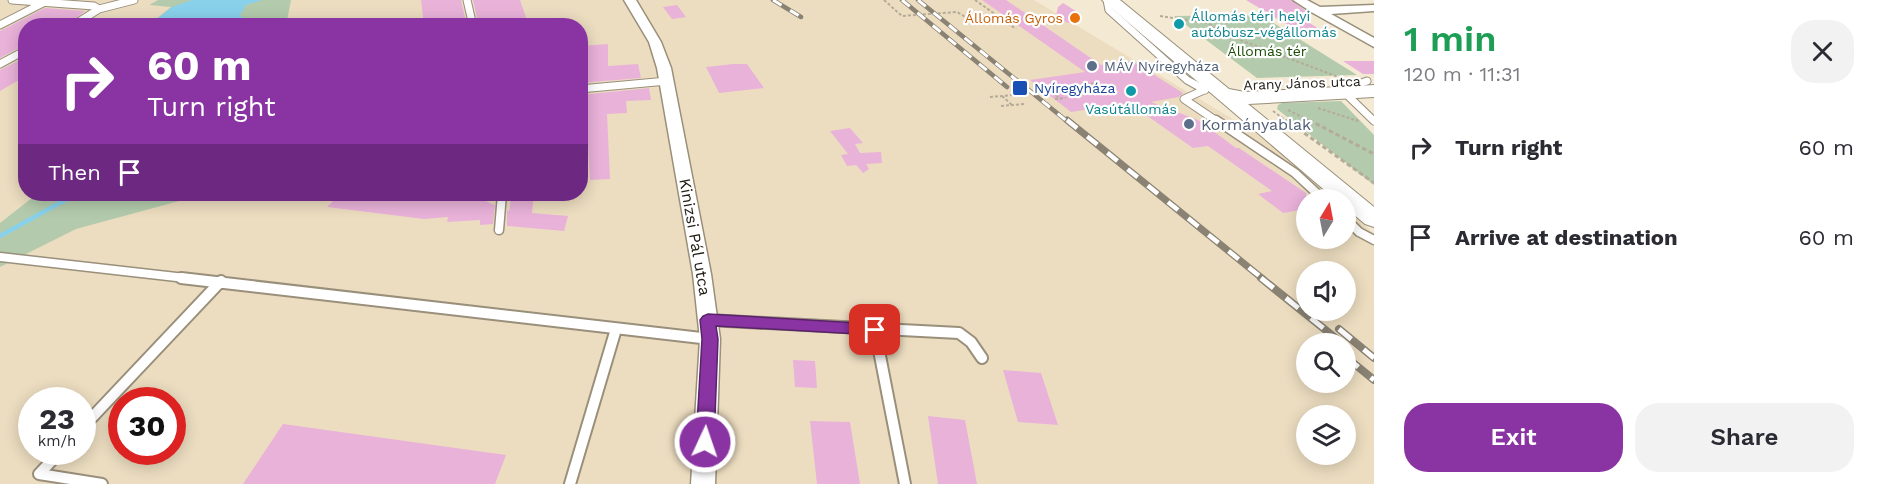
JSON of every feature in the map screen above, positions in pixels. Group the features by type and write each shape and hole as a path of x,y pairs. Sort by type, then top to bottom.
{"main road":[{"path":"1108,0 1241,97 1374,200"},
{"path":"1124,0 1241,97 1374,219"},
{"name":"Arany János utca","path":"1241,97 1362,86"}],"street":[{"name":"Kinizsi Pál utca","path":"630,0 661,55 702,274 710,339 702,484"},
{"path":"1299,0 1374,43"},
{"path":"1317,11 1374,8"}],"lane":[{"path":"12,0 94,6 99,9"},
{"path":"85,18 99,9 134,0"},
{"path":"467,0 471,18"},
{"path":"0,25 45,2"},
{"path":"0,64 18,54"},
{"path":"588,88 667,81"},
{"path":"1362,86 1374,122"},
{"path":"1241,97 1184,99 1295,173 1312,189"},
{"path":"500,230 502,201"},
{"path":"1356,229 1374,240"},
{"path":"0,256 710,339"},
{"path":"96,413 221,281"},
{"path":"708,320 959,333 971,342 982,358"},
{"path":"570,484 616,328"},
{"path":"875,330 905,484"},
{"path":"48,465 39,474 64,481 102,484"}],"path":[{"path":"884,0 902,16 957,12 972,21 1000,18"},
{"path":"975,0 1016,29"},
{"path":"1160,16 1207,23 1232,37 1362,86"},
{"path":"910,17 915,20"},
{"path":"1086,84 1100,83"},
{"path":"1091,84 1103,92 1098,93"},
{"path":"1067,86 1082,95 1075,97"},
{"path":"1063,87 1072,86"},
{"path":"1048,88 1061,99"},
{"path":"1042,89 1053,88"},
{"path":"990,97 1013,95"},
{"path":"1002,96 1012,105"},
{"path":"1241,97 1374,154"},
{"path":"1241,97 1272,110 1374,183"},
{"path":"1055,99 1066,98"},
{"path":"1001,106 1024,104"},
{"path":"1312,107 1362,122"},
{"path":"1370,151 1374,149"}],"shaded area":[{"path":"0,0 1034,0 1281,148 1326,189 1296,189 1296,249 1356,249 1356,217 1374,234 1374,484 0,484"}],"green space":[{"path":"158,0 291,0 288,18 158,18 171,7 149,5"},
{"name":"Állomás tér","path":"1261,15 1357,75 1257,78 1174,16"},
{"path":"1341,101 1374,135 1374,185 1277,109 1282,103"},
{"path":"28,201 179,201 76,229 0,267 0,223"}],"water":[{"path":"192,0 262,0 246,5 240,15 243,18 158,18 172,7"}],"building":[{"path":"421,0 461,0 465,18 423,18"},
{"path":"473,0 520,0 526,18 477,18"},
{"path":"982,0 1006,0 1101,65 1132,61 1183,93 1179,97 1151,102 1198,120 1236,148 1300,189 1296,189 1296,211 1283,213 1258,194 1272,191 1208,146 1193,148 1129,103 1071,112 1030,80 1085,72"},
{"path":"1246,0 1291,0 1307,12 1303,19 1334,38 1311,39"},
{"path":"1063,3 1079,13 1075,24 1055,20 1058,7"},
{"path":"677,5 686,17 672,19 663,7"},
{"path":"45,8 85,11 76,18 25,18"},
{"path":"18,22 18,48 0,58 0,31"},
{"path":"608,44 608,66 638,64 641,78 588,82 588,45"},
{"path":"18,61 18,81 0,91 0,70"},
{"path":"1343,61 1374,61 1374,74 1363,74"},
{"path":"747,64 764,88 719,93 706,67"},
{"path":"649,88 651,100 626,101 627,113 607,114 610,179 590,180 588,94"},
{"path":"850,128 863,143 855,144 860,153 881,152 882,163 866,164 869,169 863,173 856,165 847,166 841,155 848,154 830,131"},
{"path":"333,201 485,201 495,205 493,224 480,225 480,220 447,222 448,217 424,219 327,207"},
{"path":"511,201 533,201 532,213 568,216 564,231 507,226 507,210 509,211"},
{"path":"793,360 815,361 817,388 795,387"},
{"path":"1003,370 1041,373 1058,425 1018,422"},
{"path":"928,416 965,420 977,484 938,484"},
{"path":"810,421 850,422 860,484 817,484"},
{"path":"283,424 506,455 495,484 243,484"}],"waterway":[{"path":"0,236 63,201"}],"railway":[{"path":"773,0 801,17"},
{"path":"902,0 1007,87"},
{"path":"918,0 1068,122"},
{"path":"1067,120 1263,279"},
{"path":"1261,278 1329,333"},
{"path":"1339,329 1374,358"},
{"path":"1356,365 1374,380"}],"place":[{"name":"Állomás Gyros","path":"1075,18"},
{"name":"Állomás téri helyi autóbusz-végállomás","path":"1179,24"},
{"name":"MÁV Nyíregyháza","path":"1092,66"},
{"name":"Nyíregyháza","path":"1020,88"},
{"name":"Vasútállomás","path":"1131,91"},
{"name":"Kormányablak","path":"1189,124"}],"route":[{"path":"705,442 710,339 708,320 772,322 875,330"}]}
